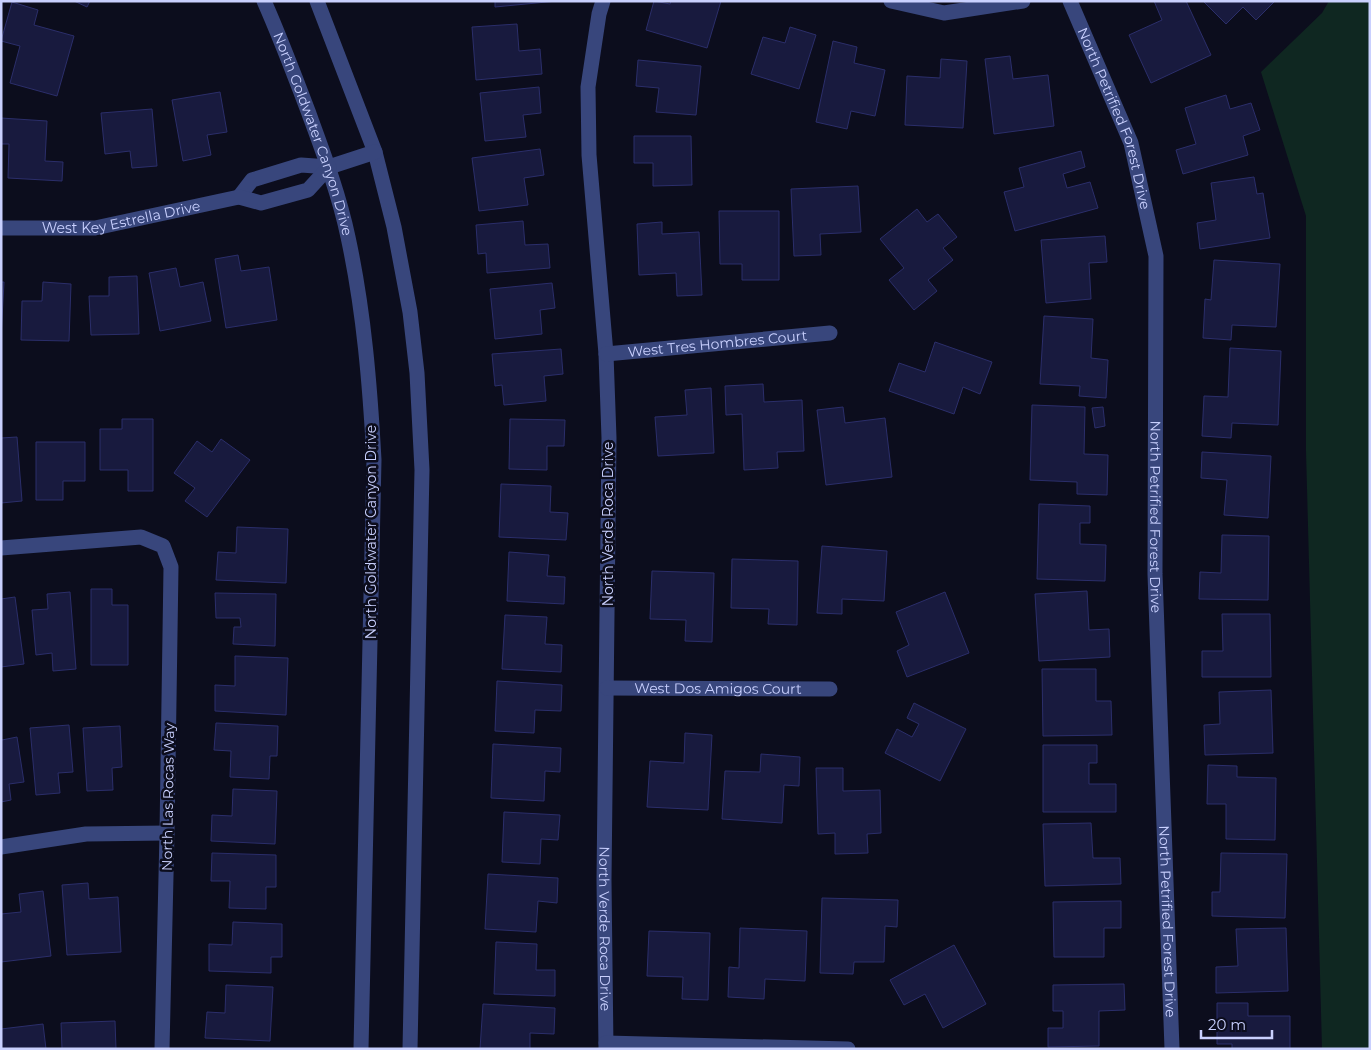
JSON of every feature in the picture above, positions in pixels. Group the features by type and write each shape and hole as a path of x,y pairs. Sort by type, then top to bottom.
{"street":[{"name":"North Goldwater Canyon Drive","path":"264,1 279,33 329,167 348,237 369,376 374,460 361,1049"},
{"path":"317,1 374,152 394,227 410,312 417,373 421,451 410,1049"},
{"name":"North Verde Roca Drive","path":"603,1 599,14 588,87 589,155 606,354 609,438 604,880 606,1046"},
{"path":"891,1 944,13 1023,1"},
{"name":"North Petrified Forest Drive","path":"1070,1 1131,143 1156,256 1155,574 1172,1049"},
{"name":"West Key Estrella Drive","path":"240,197 252,180 300,165 329,167 374,152"},
{"name":"West Key Estrella Drive","path":"1,228 95,228 240,197 261,203 308,190 329,167"},
{"name":"West Tres Hombres Court","path":"606,354 830,333"},
{"name":"North Las Rocas Way","path":"1,548 141,537 163,546 171,567 162,1049"},
{"name":"West Dos Amigos Court","path":"607,688 830,689"},
{"path":"1,847 86,834 167,833"},
{"path":"606,1046 848,1049"}],"green space":[{"path":"1329,1 1370,1 1370,1049 1322,1049 1306,451 1306,216 1261,72 1322,13"}],"building":[{"path":"74,1 90,1 87,7"},
{"path":"495,1 557,1 495,7"},
{"path":"654,1 670,4 671,1 721,1 707,48 646,30"},
{"path":"1154,1 1186,1 1211,55 1151,83 1129,35 1162,20"},
{"path":"1203,1 1275,1 1256,20 1243,7 1226,24"},
{"path":"12,2 38,10 34,25 74,36 57,96 10,83 20,46 1,41"},
{"path":"517,24 519,51 540,49 542,74 476,80 472,27"},
{"path":"790,27 816,35 799,89 751,74 763,37 785,43"},
{"path":"833,41 857,47 854,63 885,70 875,116 851,111 847,129 816,122"},
{"path":"1010,56 1013,79 1048,75 1054,126 994,134 985,59"},
{"path":"941,59 967,61 963,128 905,125 907,76 940,78"},
{"path":"638,60 701,66 696,115 656,112 659,88 636,86"},
{"path":"539,87 541,113 523,115 526,137 485,141 480,93"},
{"path":"220,92 227,132 207,135 211,155 183,161 172,100"},
{"path":"1226,95 1230,109 1251,103 1260,130 1243,136 1248,155 1183,174 1176,150 1196,144 1185,108"},
{"path":"152,109 157,166 132,168 130,151 105,154 101,113"},
{"path":"1,118 47,121 45,161 63,162 62,181 8,178 9,144 1,144"},
{"path":"634,136 691,136 692,185 653,186 653,163 634,163"},
{"path":"540,149 544,175 524,178 528,205 479,211 472,158"},
{"path":"1081,151 1085,167 1063,174 1067,188 1090,182 1098,208 1015,231 1004,192 1024,187 1019,168"},
{"path":"1254,177 1257,194 1263,193 1270,238 1200,249 1197,223 1216,220 1211,183"},
{"path":"858,186 861,232 820,234 821,255 794,256 791,189"},
{"path":"917,209 927,222 938,214 957,237 943,248 953,260 928,280 937,291 914,310 889,280 904,268 880,239"},
{"path":"719,211 779,211 779,280 742,280 742,264 720,264"},
{"path":"523,221 525,245 548,244 550,268 487,273 486,253 478,254 476,225"},
{"path":"662,222 662,234 699,232 702,295 677,296 676,273 639,275 637,224"},
{"path":"1105,236 1107,262 1089,263 1091,299 1046,303 1041,240"},
{"path":"238,255 241,271 269,267 277,320 226,328 215,259"},
{"path":"1214,260 1280,264 1276,327 1232,325 1231,340 1203,338 1205,299 1211,300"},
{"path":"176,268 180,287 203,282 211,321 160,331 149,273"},
{"path":"137,276 139,334 91,335 89,296 109,296 109,277"},
{"path":"1,282 4,282 1,337"},
{"path":"43,282 71,284 69,341 21,340 22,301 42,301"},
{"path":"552,283 555,308 540,310 542,334 495,339 490,289"},
{"path":"1044,316 1093,319 1091,358 1108,360 1106,398 1079,396 1080,386 1040,384"},
{"path":"935,342 992,362 980,394 963,387 954,414 889,391 899,363 925,372"},
{"path":"1230,348 1281,351 1278,425 1232,423 1231,438 1202,436 1204,396 1228,397"},
{"path":"561,349 563,374 544,376 546,401 504,405 502,385 495,386 492,354"},
{"path":"763,384 764,402 802,400 804,451 777,452 778,468 744,470 742,414 726,415 725,386"},
{"path":"711,388 714,453 658,456 655,417 687,415 685,390"},
{"path":"1032,405 1085,407 1084,454 1108,455 1107,495 1077,494 1077,482 1030,480"},
{"path":"843,407 845,423 885,418 892,477 826,485 817,410"},
{"path":"1103,407 1105,426 1095,428 1092,408"},
{"path":"122,419 153,419 153,491 128,491 128,470 100,470 100,429 122,429"},
{"path":"510,419 565,420 564,446 547,446 547,470 509,469"},
{"path":"17,437 22,501 1,503 1,438"},
{"path":"221,439 250,460 207,517 185,501 195,488 174,473 197,441 212,452"},
{"path":"36,442 85,442 85,481 63,481 63,500 36,500"},
{"path":"1202,452 1271,456 1268,518 1224,515 1227,480 1201,478"},
{"path":"501,484 551,486 550,512 568,513 566,540 499,537"},
{"path":"1039,504 1090,506 1090,523 1080,523 1080,544 1106,545 1105,581 1037,579"},
{"path":"237,527 288,529 286,583 216,580 218,552 236,553"},
{"path":"1222,535 1269,536 1268,600 1199,599 1200,572 1221,573"},
{"path":"822,546 887,551 884,601 842,599 842,614 817,613"},
{"path":"509,552 549,555 547,576 565,577 564,604 507,601"},
{"path":"732,559 798,561 797,625 768,624 769,609 731,608"},
{"path":"652,571 714,573 712,642 685,641 686,620 650,619"},
{"path":"91,589 112,589 112,605 128,605 128,665 91,665"},
{"path":"1087,591 1089,630 1109,629 1110,657 1039,661 1035,594"},
{"path":"70,592 76,669 53,671 52,653 36,655 32,610 48,609 47,594"},
{"path":"945,592 969,653 907,677 897,651 909,645 896,612"},
{"path":"215,593 276,594 275,646 233,644 234,627 241,627 240,618 216,618"},
{"path":"15,597 24,664 1,667 1,599"},
{"path":"1222,614 1270,614 1271,677 1202,677 1202,651 1223,651"},
{"path":"505,615 547,617 545,644 562,645 561,672 502,669"},
{"path":"235,656 288,658 286,715 215,711 215,685 235,686"},
{"path":"1042,669 1096,669 1096,701 1111,701 1112,735 1043,736"},
{"path":"497,681 562,685 561,711 535,710 534,733 495,731"},
{"path":"1271,690 1273,753 1205,755 1204,725 1220,724 1219,692"},
{"path":"914,703 966,729 940,781 885,753 897,729 912,737 919,724 907,718"},
{"path":"216,723 278,726 277,756 270,756 269,779 230,777 231,751 214,750"},
{"path":"69,725 73,772 58,773 60,793 36,795 30,728"},
{"path":"120,726 122,767 112,768 113,790 87,791 83,728"},
{"path":"685,733 712,735 708,810 647,807 650,761 684,763"},
{"path":"1,737 2,740 17,737 24,782 9,784 11,800 1,802"},
{"path":"493,744 561,748 560,772 545,771 544,801 491,798"},
{"path":"1043,745 1097,745 1097,763 1089,763 1089,784 1116,784 1116,812 1043,812"},
{"path":"761,754 800,757 799,786 784,785 782,823 722,819 725,771 760,772"},
{"path":"1208,765 1237,766 1237,777 1276,778 1275,840 1226,839 1226,804 1207,804"},
{"path":"816,768 843,768 843,791 880,790 881,833 867,834 868,853 835,854 835,833 818,834"},
{"path":"233,789 277,791 275,844 211,841 212,815 232,816"},
{"path":"504,812 560,815 558,840 541,839 540,864 502,862"},
{"path":"1091,823 1093,858 1120,858 1121,884 1045,886 1043,824"},
{"path":"212,853 276,855 276,887 266,887 266,909 229,908 230,881 211,881"},
{"path":"1221,853 1287,854 1285,918 1212,916 1212,892 1220,892"},
{"path":"488,874 558,878 557,903 538,901 536,932 485,929"},
{"path":"88,883 89,899 118,897 121,952 67,955 62,885"},
{"path":"43,891 51,956 1,962 1,914 21,912 19,894"},
{"path":"822,898 898,900 897,927 885,926 884,962 854,962 853,974 820,973"},
{"path":"1121,901 1121,928 1104,928 1104,957 1054,957 1053,902"},
{"path":"233,922 282,924 282,957 271,957 271,973 209,971 209,944 232,945"},
{"path":"740,928 807,931 805,981 765,979 764,999 728,997 729,967 739,968"},
{"path":"1286,928 1288,991 1216,993 1216,967 1238,966 1236,929"},
{"path":"649,931 710,933 708,1000 682,999 683,977 647,976"},
{"path":"496,942 537,944 536,970 555,970 555,996 494,994"},
{"path":"954,945 986,1004 943,1028 925,994 904,1005 890,980"},
{"path":"1124,984 1125,1010 1099,1011 1099,1046 1048,1047 1048,1028 1063,1028 1063,1011 1053,1011 1053,985"},
{"path":"226,985 273,987 270,1041 205,1038 207,1012 225,1013"},
{"path":"1217,1003 1248,1003 1248,1016 1290,1016 1290,1049 1232,1049 1232,1044 1217,1044"},
{"path":"483,1004 555,1008 554,1034 530,1033 530,1049 480,1049"},
{"path":"115,1021 116,1049 62,1049 61,1023"},
{"path":"43,1024 46,1049 1,1049 1,1029"}]}
